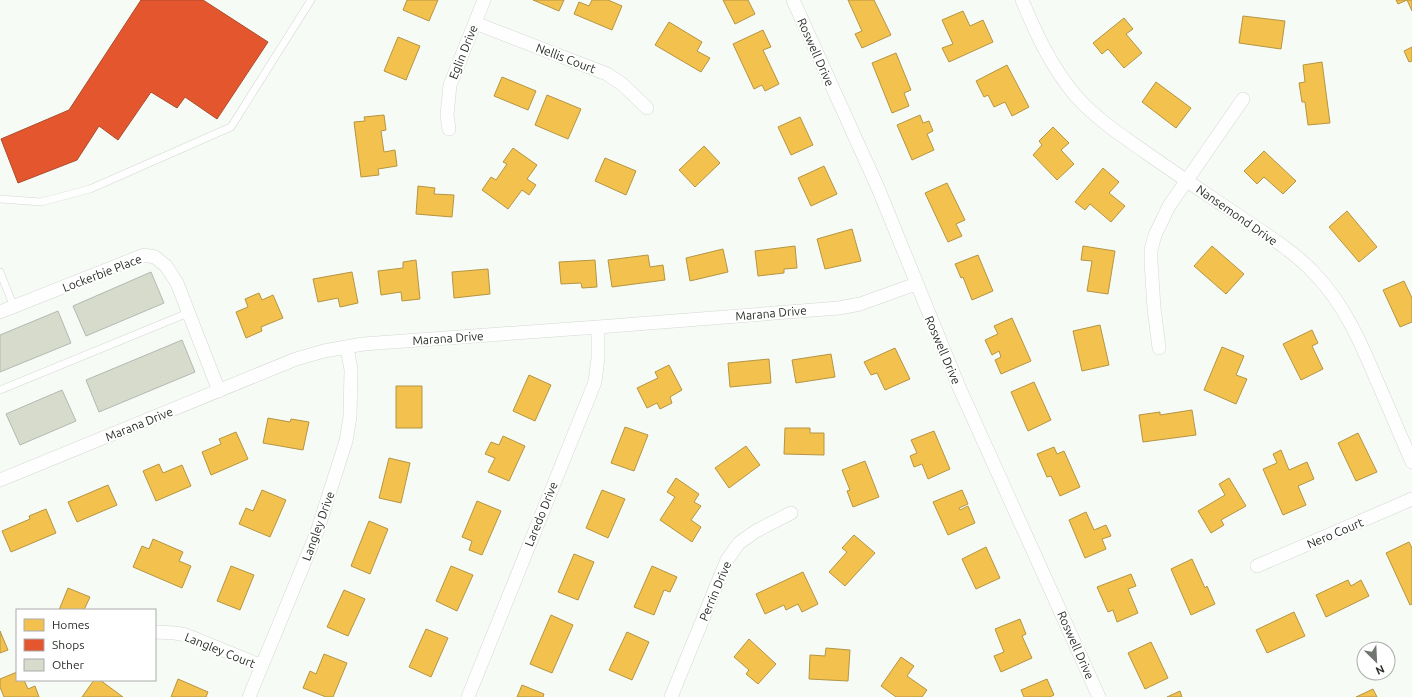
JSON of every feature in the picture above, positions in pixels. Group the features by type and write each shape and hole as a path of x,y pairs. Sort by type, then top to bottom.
{"street":[{"name":"Eglin Drive","path":"449,129 447,114 450,85 484,0"},
{"name":"Roswell Drive","path":"793,0 878,188 959,387 1099,697"},
{"name":"Nansemond Drive","path":"1022,0 1036,33 1049,58 1076,95 1093,114 1300,259 1320,279 1359,338 1412,462"},
{"name":"Nellis Court","path":"475,23 607,74 622,84 647,108"},
{"path":"1159,348 1154,308 1151,262 1151,250 1155,236 1169,206 1242,99"},
{"name":"Lockerbie Place","path":"0,312 144,255 154,257 166,266 177,283 219,391"},
{"name":"Marana Drive","path":"0,480 296,359 324,351 363,344 598,328 839,308 860,304 916,284"},
{"name":"Laredo Drive","path":"468,697 595,382 598,358 598,328"},
{"name":"Langley Drive","path":"249,697 317,532 346,441 350,417 351,370 347,347"},
{"name":"Nero Court","path":"1257,566 1412,500"},
{"name":"Perrin Drive","path":"671,697 727,560 740,543 756,531 791,513"},
{"name":"Langley Court","path":"156,632 186,635 262,666"}],"lane":[{"path":"0,199 41,202 90,189 231,127 311,0"},
{"path":"0,272 14,307"},
{"path":"0,390 188,313"}],"building: Homes":[{"path":"407,0 438,0 429,21 403,10"},
{"path":"533,0 564,0 559,11"},
{"path":"592,0 608,0 622,6 612,30 574,14 579,2 589,6"},
{"path":"723,0 748,0 755,14 735,24"},
{"path":"848,0 874,0 891,35 862,48 855,34 862,31"},
{"path":"1396,0 1407,0 1398,4"},
{"path":"1407,0 1412,0 1412,11"},
{"path":"963,11 970,26 983,20 993,42 949,62 942,48 953,44 942,20"},
{"path":"1243,16 1285,21 1281,49 1239,43"},
{"path":"1124,18 1133,29 1126,34 1142,53 1124,68 1108,49 1102,54 1093,43"},
{"path":"669,22 702,42 697,51 710,58 701,72 655,45"},
{"path":"763,30 771,47 763,50 779,84 765,91 762,85 754,89 733,44"},
{"path":"398,37 420,46 406,80 384,71"},
{"path":"1412,47 1412,61 1409,62 1404,51"},
{"path":"896,53 911,90 904,93 909,106 892,113 872,63"},
{"path":"1322,62 1330,123 1308,125 1305,102 1302,102 1299,83 1305,82 1303,65"},
{"path":"1007,65 1029,107 1012,116 1005,102 994,107 988,95 984,97 976,81"},
{"path":"502,77 536,91 528,110 494,96"},
{"path":"1156,82 1191,108 1176,128 1142,102"},
{"path":"547,95 581,109 568,139 535,125"},
{"path":"384,115 386,130 381,131 384,152 395,150 397,166 378,169 379,175 361,177 354,122 365,121 364,117"},
{"path":"920,115 923,123 929,121 933,131 927,134 934,150 912,160 897,125"},
{"path":"800,117 813,145 791,155 778,127"},
{"path":"1053,127 1069,143 1061,150 1074,164 1057,180 1033,155 1042,145 1039,141"},
{"path":"704,146 720,163 695,187 679,170"},
{"path":"513,148 537,165 527,179 536,185 529,195 522,190 508,209 482,190 491,177 496,180 507,164 503,162"},
{"path":"1264,151 1296,181 1283,194 1264,177 1257,184 1244,171"},
{"path":"605,158 636,171 626,195 595,181"},
{"path":"824,166 837,194 811,206 798,178"},
{"path":"1103,168 1119,182 1109,193 1125,206 1111,222 1090,204 1085,210 1075,202"},
{"path":"947,183 965,220 956,224 962,236 948,242 925,193"},
{"path":"418,186 435,188 434,194 454,195 452,217 416,214"},
{"path":"1347,211 1377,247 1359,262 1329,227"},
{"path":"852,229 861,261 825,269 817,239"},
{"path":"795,246 797,268 784,269 784,273 758,276 755,251"},
{"path":"1083,246 1115,251 1108,294 1087,291 1092,261 1081,260"},
{"path":"1212,246 1244,274 1226,294 1194,266"},
{"path":"723,249 728,272 690,281 686,258"},
{"path":"648,255 650,267 663,265 665,280 612,287 608,260"},
{"path":"978,255 993,291 972,300 963,277 961,278 955,264"},
{"path":"416,260 420,299 402,301 401,292 381,295 378,271 403,268 403,262"},
{"path":"595,260 597,287 582,288 581,283 561,284 559,262"},
{"path":"488,269 490,294 454,298 452,272"},
{"path":"352,272 358,303 340,307 338,298 318,302 313,279"},
{"path":"1404,281 1412,298 1412,322 1400,327 1383,290"},
{"path":"259,293 262,300 273,295 283,318 261,327 262,331 246,338 236,312 248,307 245,299"},
{"path":"1012,318 1031,361 1001,374 995,360 1001,357 999,351 992,355 985,340 998,334 994,326"},
{"path":"1100,325 1109,365 1082,371 1073,331"},
{"path":"1312,330 1318,343 1312,346 1323,369 1301,380 1283,344"},
{"path":"1222,347 1244,356 1236,375 1247,379 1236,404 1204,390"},
{"path":"895,348 910,379 885,390 877,373 871,375 864,362"},
{"path":"831,354 835,377 796,383 792,360"},
{"path":"769,359 771,383 730,387 728,363"},
{"path":"669,365 682,390 670,397 672,403 660,409 657,403 647,408 637,388 658,378 655,372"},
{"path":"529,375 551,385 535,421 513,411"},
{"path":"1034,382 1051,420 1028,431 1011,392"},
{"path":"396,386 422,386 422,428 396,428"},
{"path":"1192,410 1196,435 1143,442 1139,415 1160,412 1160,415"},
{"path":"268,418 290,422 291,419 309,422 303,450 263,443"},
{"path":"625,427 648,435 634,471 611,463"},
{"path":"785,428 810,428 810,433 824,433 824,455 784,454"},
{"path":"934,431 950,469 928,479 922,464 914,467 910,456 917,453 911,440"},
{"path":"236,432 248,459 211,475 202,452 221,444 219,439"},
{"path":"1358,433 1377,472 1356,481 1338,443"},
{"path":"503,436 525,446 509,481 488,472 495,458 485,454 491,442 499,445"},
{"path":"746,446 760,465 729,488 715,468"},
{"path":"1054,447 1057,454 1064,451 1080,487 1060,496 1051,476 1047,477 1037,454"},
{"path":"1281,450 1289,470 1307,462 1314,479 1298,486 1306,505 1283,515 1263,469 1277,463 1273,454"},
{"path":"389,458 410,463 401,503 379,498"},
{"path":"865,461 879,497 853,507 847,491 850,490 842,470"},
{"path":"159,464 163,473 182,465 191,486 156,501 143,471"},
{"path":"676,478 699,494 694,502 701,506 691,520 701,527 692,542 660,520 675,497 667,492"},
{"path":"1229,478 1246,506 1221,520 1224,525 1211,533 1198,511 1225,495 1219,484"},
{"path":"108,485 117,505 77,522 68,502"},
{"path":"262,490 286,500 270,537 239,524 246,508 253,511"},
{"path":"602,490 625,499 608,538 586,528"},
{"path":"962,490 968,504 959,508 960,510 968,506 975,523 948,535 933,502"},
{"path":"477,501 501,511 482,555 469,550 472,541 462,537"},
{"path":"46,509 56,533 11,552 2,531 30,519 29,516"},
{"path":"1086,512 1094,530 1106,525 1111,536 1102,539 1106,549 1085,558 1069,520"},
{"path":"369,521 388,529 370,574 351,566"},
{"path":"854,535 875,553 845,586 829,572 847,552 842,548"},
{"path":"153,539 183,552 179,561 191,566 182,588 133,567 142,546 149,549"},
{"path":"1409,542 1412,548 1412,604 1410,605 1386,553"},
{"path":"986,547 1000,578 976,589 962,559"},
{"path":"574,554 594,562 578,600 558,592"},
{"path":"1192,559 1205,588 1207,586 1215,604 1191,615 1171,569"},
{"path":"231,566 254,575 240,610 217,601"},
{"path":"451,566 473,575 457,611 436,601"},
{"path":"652,566 677,577 670,592 664,590 654,615 634,607"},
{"path":"803,572 818,604 802,612 798,604 786,610 784,605 765,614 756,594"},
{"path":"1131,574 1136,586 1128,589 1138,613 1117,622 1113,610 1108,612 1097,587"},
{"path":"1348,580 1351,586 1361,580 1369,596 1326,617 1316,595"},
{"path":"68,588 90,597 84,609 59,609"},
{"path":"344,590 365,599 348,636 327,627"},
{"path":"1294,612 1305,636 1267,653 1256,630"},
{"path":"551,615 573,625 552,673 530,664"},
{"path":"1020,619 1026,634 1022,636 1032,658 1001,672 994,656 1004,652 995,629"},
{"path":"426,629 448,638 431,677 409,667"},
{"path":"0,631 8,650 0,653"},
{"path":"627,632 649,642 632,680 609,670"},
{"path":"749,639 776,664 758,684 746,674 749,670 734,657"},
{"path":"1151,642 1168,678 1145,689 1128,653"},
{"path":"826,648 850,650 848,681 809,679 810,655 825,656"},
{"path":"324,654 347,663 333,697 326,697 303,688 310,671 316,674"},
{"path":"901,657 914,666 907,676 927,690 922,697 896,697 881,686"},
{"path":"16,672 16,681 24,681 28,689 35,686 39,697 4,697 0,687 0,679"},
{"path":"178,679 208,692 206,697 171,697"},
{"path":"1047,679 1054,695 1050,697 1024,697 1021,690"},
{"path":"93,681 101,681 123,697 82,697"},
{"path":"522,685 544,694 543,697 517,697"},
{"path":"1373,689 1377,697 1356,697"},
{"path":"1180,691 1182,697 1167,697"}],"building: Shops":[{"path":"141,0 203,0 268,42 217,119 185,97 177,108 151,92 118,140 99,126 77,160 18,183 1,139 69,110"}],"building: Other":[{"path":"151,272 164,303 86,336 73,306"},
{"path":"58,311 71,343 0,372 0,335"},
{"path":"182,340 195,372 99,412 86,380"},
{"path":"62,390 76,421 20,445 6,414"}]}
